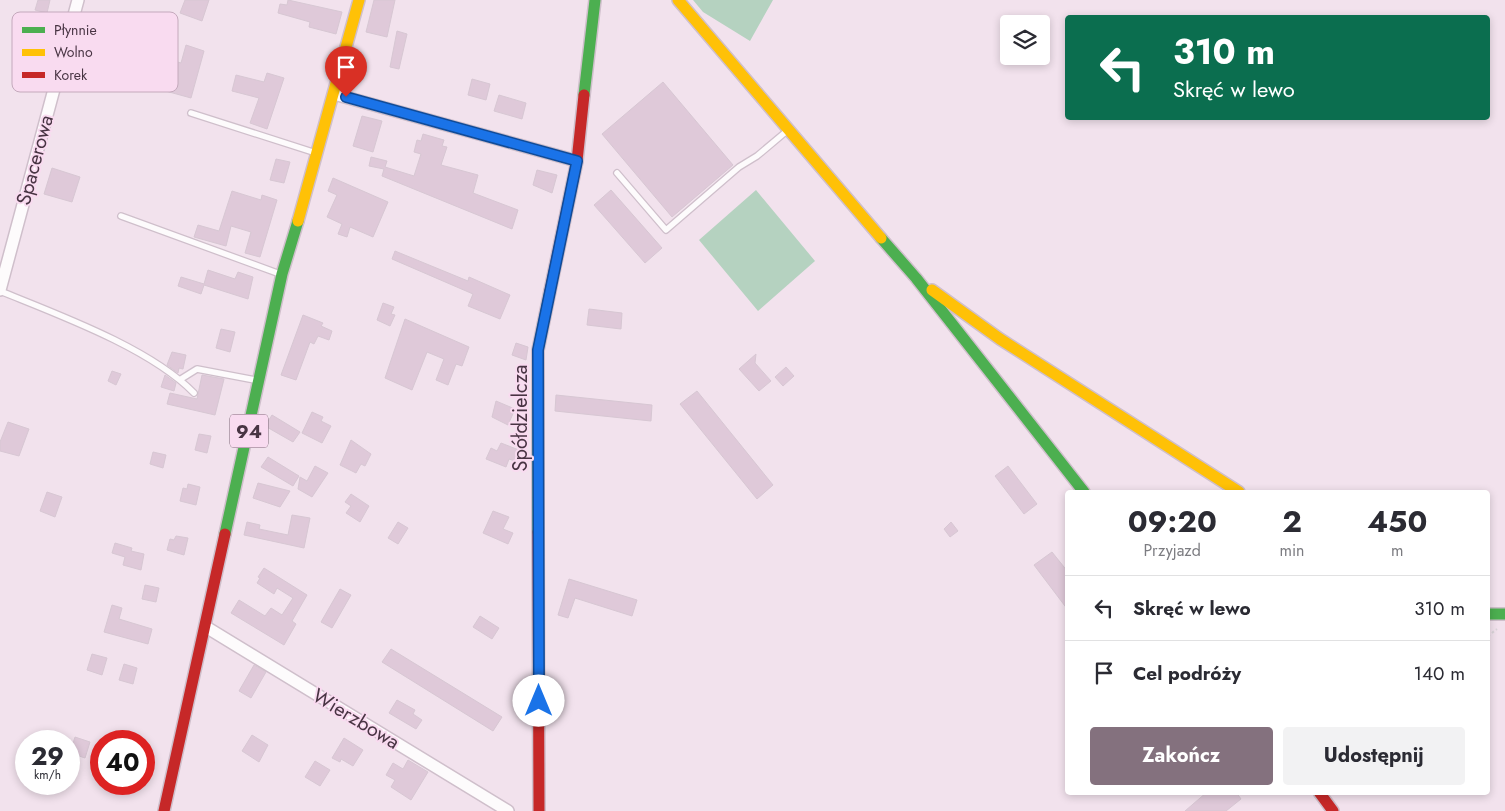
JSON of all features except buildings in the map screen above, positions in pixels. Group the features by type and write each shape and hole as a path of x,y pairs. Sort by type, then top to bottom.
{"main road":[{"name":"94","path":"164,811 206,627 282,274 318,153 359,0"},
{"name":"Spółdzielcza","path":"539,811 538,350 577,161 595,0"},
{"path":"678,0 916,278 1082,490"},
{"path":"916,278 996,336 1236,490"},
{"path":"972,350 980,339 986,336 996,336"},
{"path":"1490,614 1505,614"},
{"path":"1322,795 1333,811"}],"street":[{"name":"Spacerowa","path":"0,290 53,92"},
{"path":"334,94 577,161"},
{"name":"Wierzbowa","path":"206,627 508,811"}],"lane":[{"path":"191,113 318,153"},
{"path":"618,173 666,230 739,167 758,156 789,128"},
{"path":"121,216 282,274"},
{"path":"0,290 61,316 134,351 181,379 194,393"},
{"path":"181,379 197,369 260,381"}],"path":[{"path":"1490,634 1498,628"}],"green space":[{"path":"693,0 773,0 750,41 703,12"},
{"path":"756,190 815,261 758,311 699,240"}],"traffic: fast":[{"path":"584,95 595,0"},
{"path":"225,534 282,274 298,221"},
{"path":"881,238 916,278 1082,490"},
{"path":"538,532 538,350 550,291"},
{"path":"1490,614 1505,614"}],"traffic: slow":[{"path":"298,221 359,0"},
{"path":"678,0 881,238"},
{"path":"932,290 1000,339 1236,490"}],"traffic: jam":[{"path":"550,291 577,161 584,95"},
{"path":"538,532 539,811"},
{"path":"164,811 225,534"},
{"path":"1321,795 1333,811"}],"route":[{"path":"346,97 577,161 538,350 539,701"}]}
